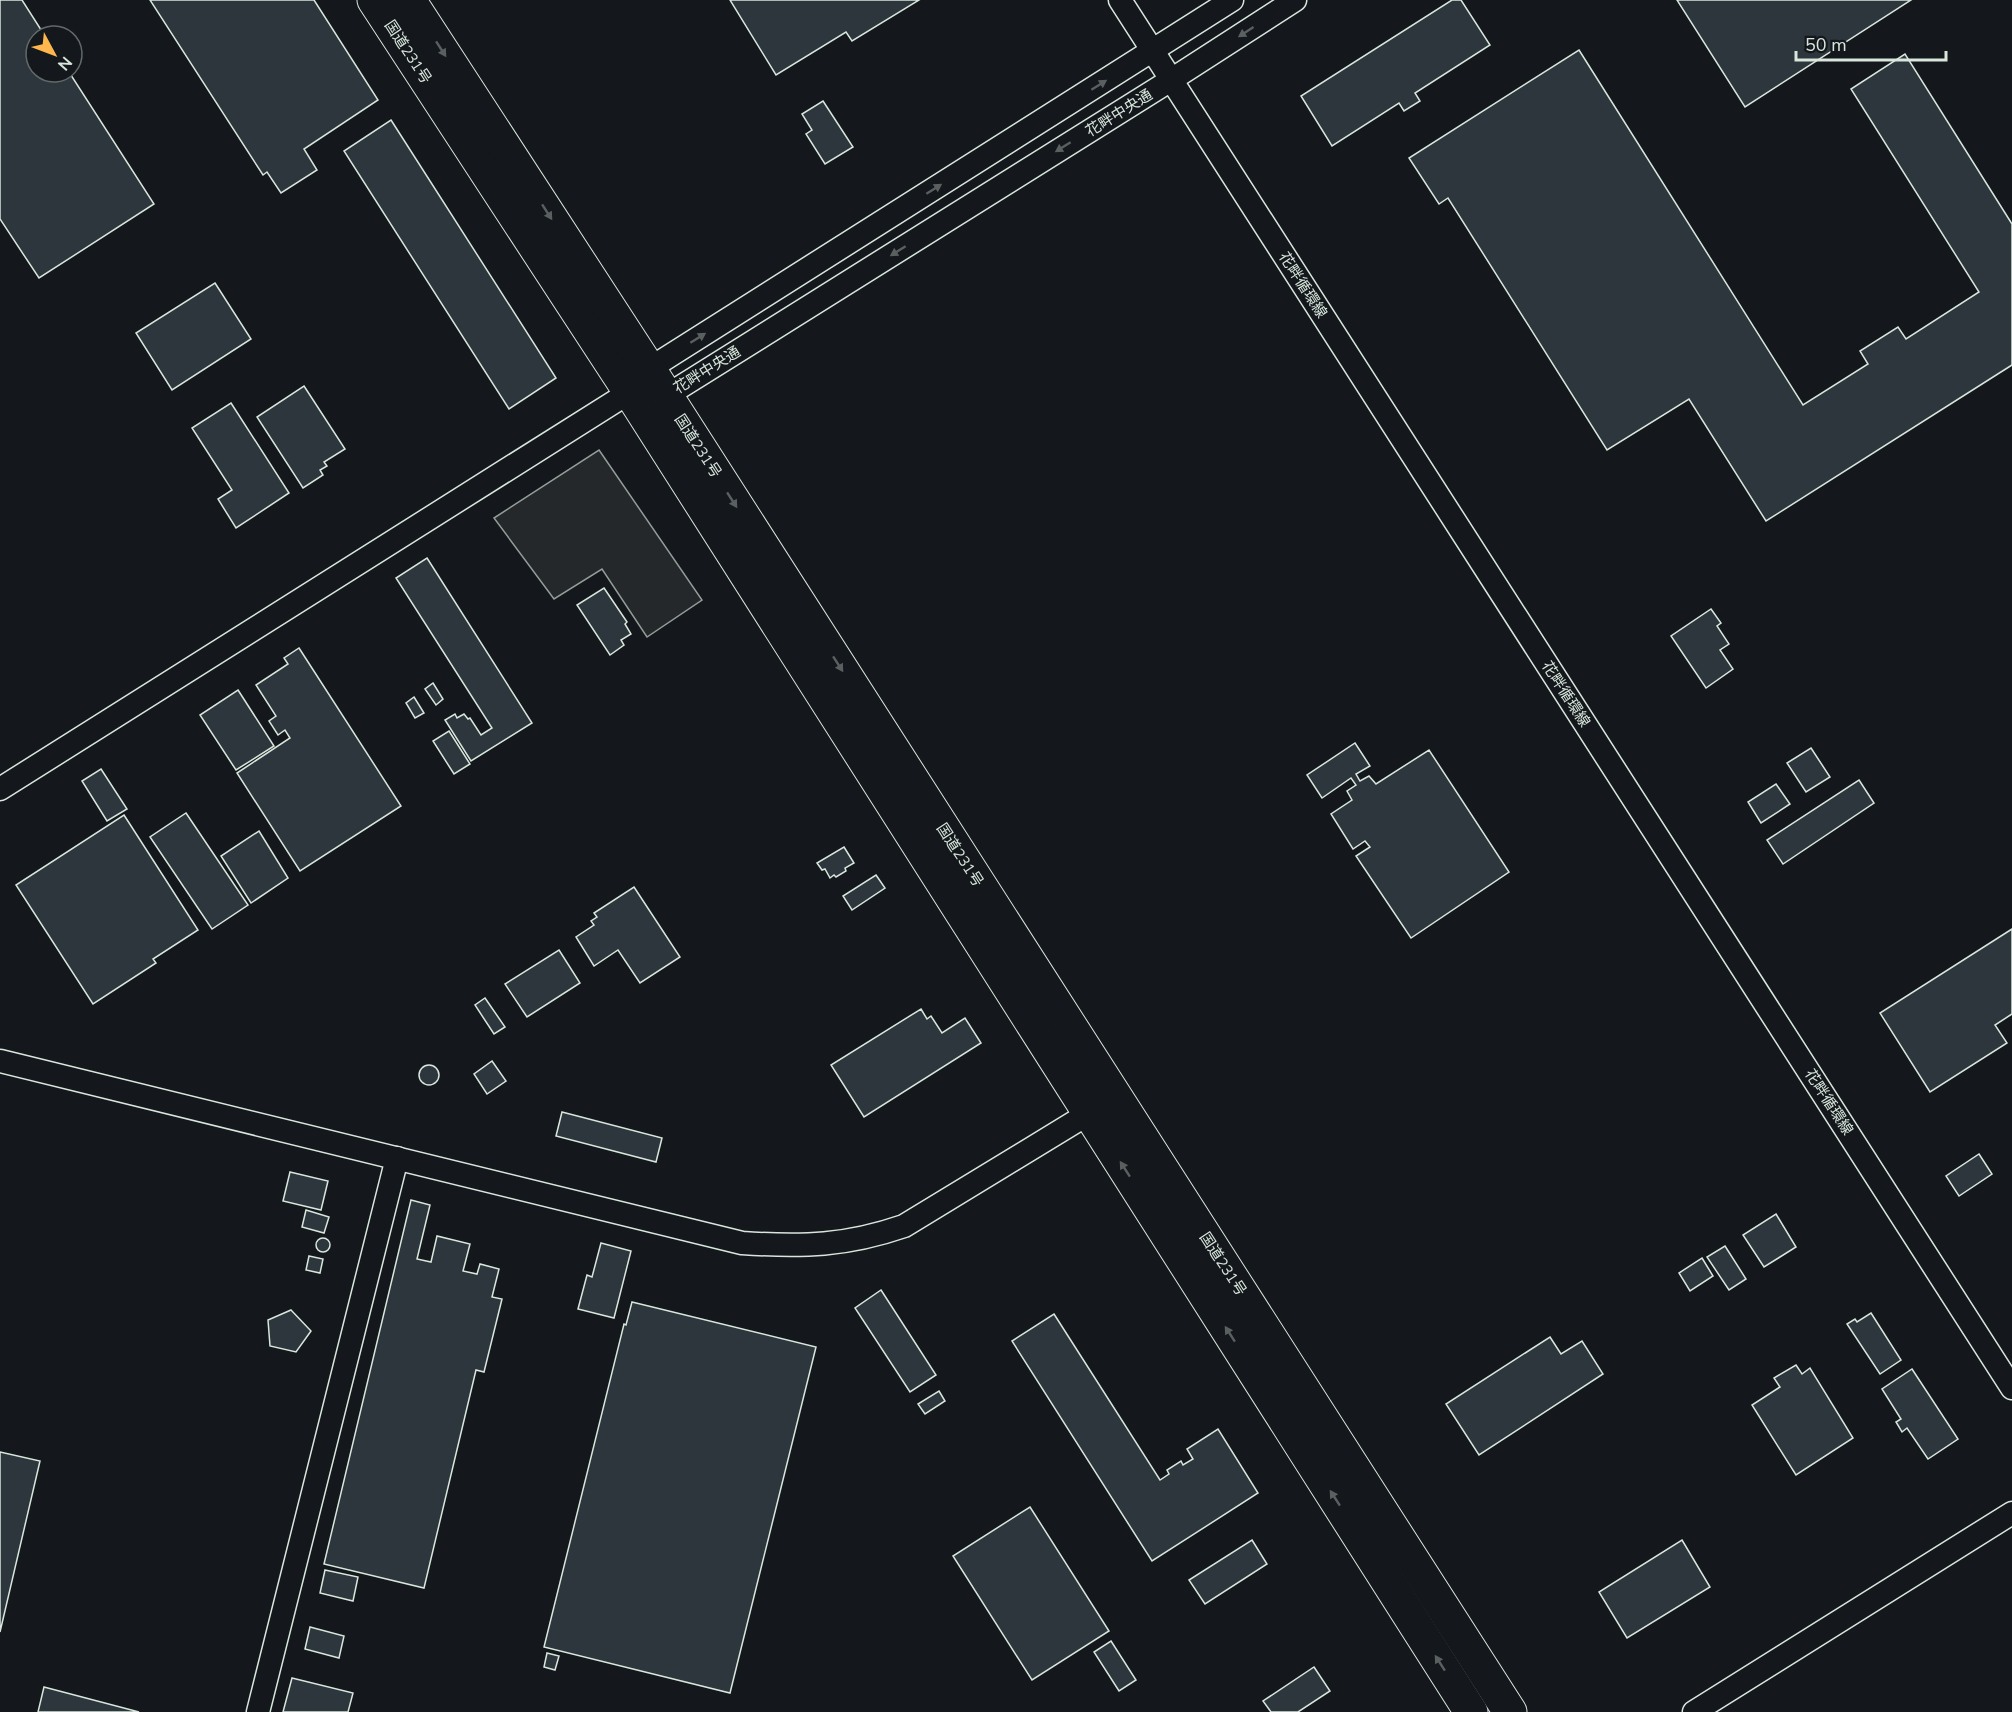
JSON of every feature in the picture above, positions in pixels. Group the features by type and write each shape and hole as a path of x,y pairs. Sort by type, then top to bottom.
{"highway":[{"name":"国道231号","path":"374,0 648,386"},
{"name":"国道231号","path":"409,0 648,386 1103,1105 1471,1712"},
{"name":"国道231号","path":"1103,1105 1510,1712"}],"street":[{"name":"花畔循環線","path":"1120,0 2012,1388"},
{"name":"花畔中央通","path":"648,386 1232,0"},
{"name":"花畔中央通","path":"648,386 1171,80 1295,0"},
{"path":"0,789 648,386"},
{"path":"0,1061 742,1243 787,1246 830,1244 870,1238 904,1226 1103,1105"},
{"path":"258,1712 397,1158"},
{"path":"1694,1712 2012,1513"}],"shaded area":[{"path":"599,450 702,600 647,637 602,569 554,599 494,518"}],"building":[{"path":"0,0 22,0 37,24 24,24 24,84 77,84 154,204 39,278 0,219"},
{"path":"150,0 314,0 378,100 304,149 317,170 281,193 267,172 263,175"},
{"path":"730,0 919,0 852,41 846,32 776,75"},
{"path":"1452,0 1461,0 1490,45 1415,93 1420,101 1404,111 1399,103 1332,146 1301,96"},
{"path":"1677,0 1911,0 1745,107"},
{"path":"1579,50 1803,405 1868,364 1860,351 1898,327 1906,339 1979,292 1851,89 1905,54 2012,224 2012,365 1766,521 1689,399 1607,450 1448,198 1439,204 1409,158"},
{"path":"823,101 853,147 825,164 806,134 812,130 802,114"},
{"path":"391,120 556,378 509,409 344,151"},
{"path":"215,283 251,339 172,390 136,333"},
{"path":"304,386 345,449 324,462 327,466 320,470 323,475 303,488 257,417"},
{"path":"231,403 289,493 236,528 218,499 232,490 192,428"},
{"path":"427,558 532,723 471,761 445,720 455,714 457,718 464,714 468,719 470,718 481,735 492,728 396,578"},
{"path":"604,588 627,622 625,624 631,634 621,640 624,645 610,655 577,605"},
{"path":"1711,609 1721,623 1717,626 1729,644 1720,650 1733,669 1706,688 1671,636"},
{"path":"299,648 401,806 300,871 237,773 290,738 285,730 278,735 269,721 276,716 256,685 288,664 284,658"},
{"path":"433,683 443,699 436,705 425,689"},
{"path":"238,690 274,746 236,770 200,715"},
{"path":"414,697 424,713 415,718 406,703"},
{"path":"449,731 470,764 454,774 433,741"},
{"path":"1355,743 1370,766 1356,774 1360,781 1369,776 1376,784 1429,750 1509,872 1411,938 1356,856 1370,847 1365,841 1353,849 1331,814 1352,800 1347,791 1356,785 1351,778 1322,798 1307,775"},
{"path":"1811,748 1830,777 1806,792 1787,763"},
{"path":"101,769 127,809 107,821 82,781"},
{"path":"1859,780 1874,803 1783,864 1767,840"},
{"path":"1776,784 1790,804 1761,823 1748,802"},
{"path":"186,813 248,905 212,929 150,837"},
{"path":"124,815 198,930 153,959 156,963 93,1004 16,885"},
{"path":"259,831 288,878 251,903 221,856"},
{"path":"844,847 854,863 845,868 846,871 830,878 825,869 822,870 817,863"},
{"path":"876,875 885,888 852,910 843,896"},
{"path":"634,887 680,957 640,983 618,950 594,966 576,937 594,925 591,921 597,917 594,913"},
{"path":"2012,929 2012,1014 1995,1025 2007,1043 1930,1092 1880,1013"},
{"path":"559,950 580,983 527,1017 505,984"},
{"path":"485,998 505,1027 494,1034 475,1005"},
{"path":"921,1009 927,1019 931,1016 942,1033 965,1018 981,1043 864,1117 831,1065"},
{"path":"492,1061 506,1081 487,1094 474,1074"},
{"path":"425,1065 433,1065 439,1071 439,1079 433,1085 425,1085 419,1079 419,1071"},
{"path":"562,1112 662,1138 656,1162 556,1136"},
{"path":"1979,1154 1992,1174 1959,1196 1946,1176"},
{"path":"290,1172 328,1181 321,1210 283,1201"},
{"path":"411,1200 430,1205 417,1259 431,1262 437,1236 470,1244 463,1271 477,1274 480,1264 499,1269 492,1297 502,1299 484,1372 476,1370 424,1588 324,1564"},
{"path":"306,1210 329,1217 324,1233 302,1227"},
{"path":"1776,1214 1796,1247 1764,1267 1743,1235"},
{"path":"320,1238 326,1238 330,1245 326,1252 320,1252 316,1248 316,1242"},
{"path":"601,1243 631,1251 614,1318 578,1309 587,1275 592,1277"},
{"path":"1725,1246 1746,1279 1729,1290 1707,1257"},
{"path":"309,1256 323,1259 320,1273 306,1270"},
{"path":"1702,1258 1713,1276 1690,1291 1679,1273"},
{"path":"881,1290 936,1375 910,1392 855,1308"},
{"path":"632,1302 816,1347 730,1693 544,1647 624,1324 626,1325"},
{"path":"291,1310 311,1331 296,1352 270,1346 268,1320"},
{"path":"1871,1313 1901,1360 1880,1374 1847,1324 1855,1319 1857,1322"},
{"path":"1054,1314 1160,1480 1169,1474 1167,1470 1181,1461 1183,1465 1193,1459 1187,1449 1218,1429 1258,1493 1152,1561 1012,1341"},
{"path":"1550,1337 1561,1354 1582,1341 1603,1374 1479,1455 1446,1404"},
{"path":"1796,1365 1802,1374 1810,1368 1853,1438 1796,1475 1752,1405 1780,1387 1774,1378"},
{"path":"1912,1369 1958,1439 1928,1459 1907,1428 1902,1432 1896,1422 1901,1419 1882,1389"},
{"path":"939,1391 945,1401 925,1414 918,1404"},
{"path":"0,1452 40,1461 0,1632"},
{"path":"1030,1507 1109,1631 1032,1680 953,1556"},
{"path":"1252,1540 1267,1564 1205,1604 1189,1580"},
{"path":"1682,1540 1710,1587 1627,1638 1599,1592"},
{"path":"325,1570 358,1577 353,1601 320,1593"},
{"path":"310,1627 344,1636 339,1658 305,1649"},
{"path":"1111,1641 1136,1680 1119,1691 1094,1652"},
{"path":"547,1653 559,1656 555,1670 544,1667"},
{"path":"1314,1667 1330,1691 1298,1712 1271,1712 1263,1701"},
{"path":"292,1678 353,1693 348,1712 283,1712"},
{"path":"44,1687 139,1712 38,1712"}]}
